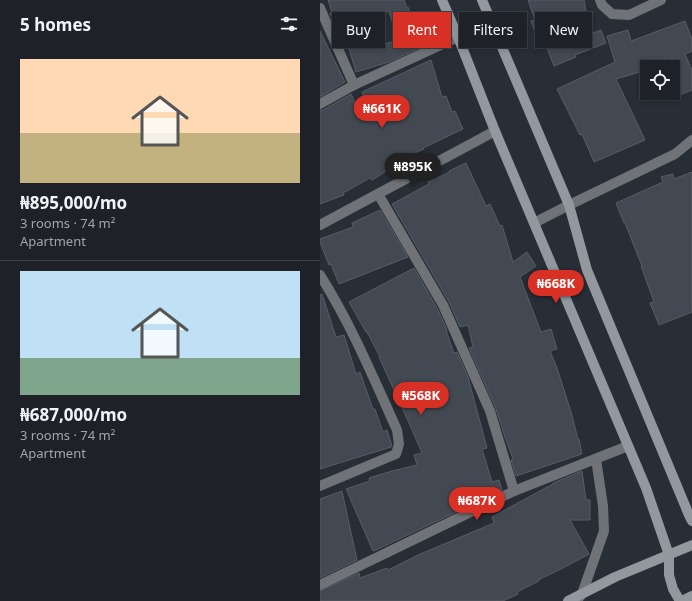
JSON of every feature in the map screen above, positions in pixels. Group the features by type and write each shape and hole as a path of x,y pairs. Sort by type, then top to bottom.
{"street":[{"path":"442,0 646,488 670,555 669,575 673,589 681,601 692,596"},
{"path":"482,0 569,205 587,270 692,521"},
{"path":"600,0 602,5 612,14 629,15 661,0"},
{"path":"320,8 354,85"},
{"path":"320,104 354,85 458,37"},
{"path":"320,225 496,131"},
{"path":"534,223 674,154 692,140"},
{"path":"378,194 443,305 490,411 514,491"},
{"path":"320,275 331,292 362,350 397,430 399,444 396,454 321,485"},
{"path":"320,585 514,491 628,446"},
{"path":"580,598 604,531 604,506 596,459"},
{"path":"568,601 580,598 615,578 692,545"}],"building":[{"path":"328,0 404,0 407,8 408,7 410,12 393,12 393,24 389,11 385,12 332,12"},
{"path":"528,0 584,0 586,12 535,12 535,20"},
{"path":"535,20 535,32 531,21"},
{"path":"685,21 692,39 692,51 685,54 692,70 692,90 680,95 680,60 673,60 673,58 668,60 640,60 640,72 616,79 645,140 594,162 582,134 580,135 557,89 615,62 607,36 628,30 631,41"},
{"path":"592,30 593,33 601,30 606,43 575,55 576,57 554,66 547,48 592,48"},
{"path":"320,31 345,82 320,97"},
{"path":"393,42 393,48 419,48 389,62 356,72 349,48 385,48 385,44"},
{"path":"431,60 442,97 446,96 452,112 455,111 463,129 403,158 404,161 387,168 388,170 372,180 370,178 343,193 344,195 320,204 320,110 323,110 351,94 358,109 367,106 362,92"},
{"path":"466,163 486,206 490,204 500,226 502,225 513,262 527,252 536,266 520,277 541,332 551,329 557,349 550,351 571,412 582,454 516,476 511,460 513,459 496,409 469,348 473,347 468,325 460,327 449,302 392,204 429,184 428,182"},
{"path":"692,172 692,312 659,325 650,303 654,302 642,266 616,203 663,182 661,177 673,174 674,179"},
{"path":"380,210 408,257 339,284 331,264 329,265 320,239 353,227 352,223"},
{"path":"414,268 437,308 447,330 454,353 457,352 468,377 487,448 482,449 492,482 499,480 502,490 485,498 469,502 471,505 373,551 346,489 370,481 369,478 417,465 414,455 422,453 380,357 349,302"},
{"path":"322,294 336,337 344,335 356,374 360,372 373,409 375,409 383,432 387,430 392,446 320,469 320,295"},
{"path":"582,471 586,500 590,500 590,520 570,520 589,554 538,580 539,581 517,592 518,594 503,601 320,601 320,591 359,573 360,578 387,568 388,570 418,555 494,523 492,517 553,483"},
{"path":"342,491 357,560 320,578 320,499"}]}
